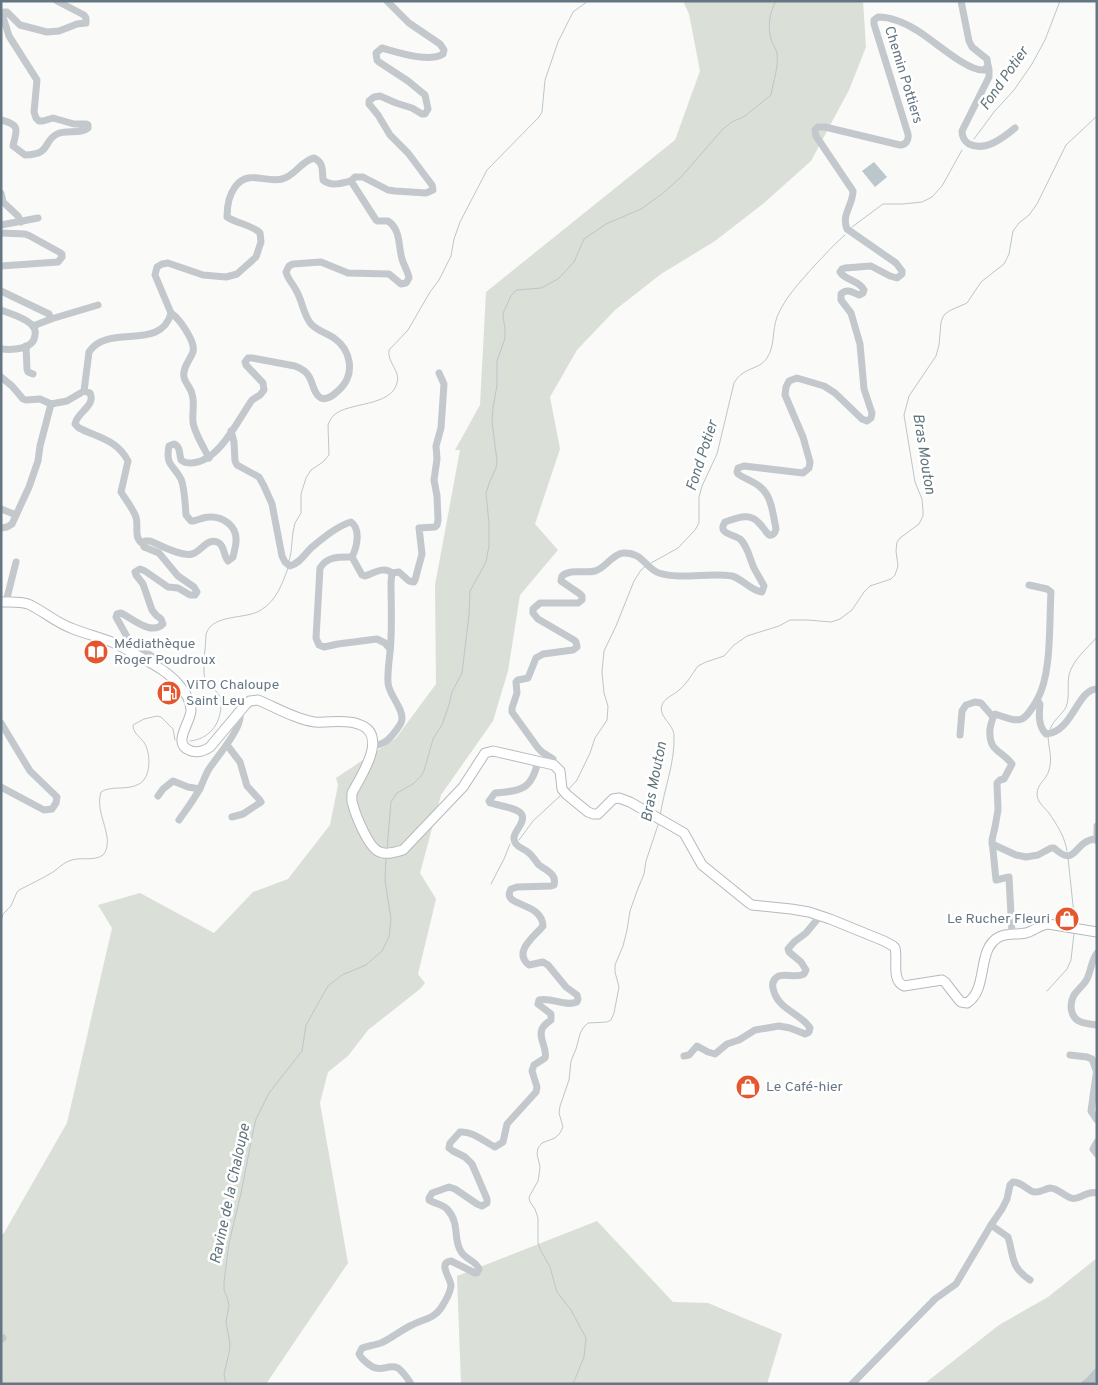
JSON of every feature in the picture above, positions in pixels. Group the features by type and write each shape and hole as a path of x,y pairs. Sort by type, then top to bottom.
{"main road":[{"path":"3,602 28,604 60,623 114,643 155,665 172,677 182,688 190,704 190,716 181,740 183,746 190,751 204,751 210,747 240,710 250,701 258,700 314,722 358,724 369,732 373,746 372,754 351,799 370,844 381,853 393,853 403,850 462,787 484,753 493,751 554,765 560,771 564,791 588,812 598,814 610,801 616,798 630,802 670,824 684,833 702,865 749,903 791,909 820,916 893,946 896,952 896,977 900,985 908,987 942,980 961,1002 968,1003 975,996 991,944 997,938 1006,934 1029,932 1048,924 1097,932"}],"street":[{"path":"1,120 15,127 17,132 13,146 25,155 41,152 56,134 85,131 88,128 86,124 68,123 53,118 40,121 36,118 34,112 37,80 9,36 3,17 4,12 6,12 20,25 47,32 86,23 84,15 58,1"},
{"path":"209,458 193,424 193,396 183,373 193,351 193,345 176,316 170,313 155,275 157,267 168,263 203,275 226,277 237,274 256,257 261,242 260,233 256,230 234,222 227,217 232,191 243,178 284,179 308,160 314,158 320,161 323,166 323,180 326,183 351,181 359,176 388,190 426,194 432,192 434,188 408,153 390,135 369,104 369,101 374,97 380,96 425,114 428,109 426,95 379,62 376,53 382,48 404,55 435,57 443,54 443,47 409,23 387,1"},
{"path":"961,1 969,41 972,47 987,59 989,69 989,76 962,134 967,143 979,147 996,141 1015,128"},
{"name":"Chemin Pottiers","path":"554,765 553,759 538,748 512,712 512,708 516,698 516,683 518,680 528,678 534,661 539,656 576,648 577,645 574,640 538,619 533,609 540,603 578,603 582,600 580,594 562,581 563,574 597,570 617,555 623,554 638,556 655,571 682,576 730,576 742,580 757,591 762,592 764,589 763,583 753,567 744,544 739,538 726,533 722,527 725,522 743,516 759,522 769,535 774,534 776,529 766,494 760,486 738,474 738,468 744,466 803,473 809,468 810,462 803,437 785,395 787,384 797,378 824,386 835,393 862,419 867,421 871,418 872,413 864,389 860,344 851,313 840,298 841,294 846,290 859,295 864,290 861,284 845,277 840,272 845,268 866,265 898,278 902,271 896,264 847,229 845,218 854,191 815,133 818,127 825,127 900,145 907,142 908,134 874,24 875,19 882,17 917,30 960,60 978,70 984,70 988,66"},
{"path":"143,544 145,541 150,541 187,555 196,553 211,542 217,542 223,547 226,559 230,560 233,557 236,541 232,526 219,517 207,516 193,521 188,519 181,479 168,459 172,444 177,445 181,460 186,463 199,463 215,453 252,400 264,390 263,383 246,365 245,362 248,358 295,366 307,374 317,394 324,398 333,395 347,381 350,362 347,352 334,338 315,328 305,315 297,292 287,277 286,272 289,266 321,262 348,273 388,274 401,284 407,282 409,278 400,253 398,234 394,226 388,220 376,220 351,181"},
{"path":"1,193 3,202 18,216 20,222"},
{"path":"1,225 38,218"},
{"path":"1,233 25,234 62,254 62,258 58,262 1,266"},
{"path":"1,291 49,314 51,319"},
{"path":"33,326 98,305"},
{"path":"1,310 26,320 35,330 33,342 26,346 18,349 1,349"},
{"path":"84,391 89,352 92,347 97,343 112,338 156,333 164,326 170,313"},
{"path":"26,346 27,370 33,374"},
{"path":"231,431 237,465 259,477 272,504 282,556 288,564 297,563 324,538 351,522 355,524 357,532 356,546 352,557 362,575 365,576 384,570 392,573 399,572 409,581 414,582 422,554 419,528 435,527 438,520 438,496 434,480 437,459 436,446 441,428 444,384 439,373"},
{"path":"1,377 26,400 40,399 51,404 68,401 84,391"},
{"path":"84,391 90,393 91,402 76,419 75,424 79,428 118,446 124,453 128,461 121,492 135,516 136,537 138,541 147,549 159,553 178,576 194,587 197,592 195,595 190,595 178,588 168,587 145,571 140,569 136,572 136,575 143,584 152,610 161,619 163,624 159,628 142,626 121,612 116,617 126,638 133,646 153,657 156,662 155,665"},
{"path":"1,528 9,526 29,487 38,461 51,404"},
{"path":"1,509 16,515"},
{"path":"352,557 329,558 320,568 317,642 324,647 377,639 385,643 390,649"},
{"path":"3,602 16,562"},
{"path":"373,746 386,742 391,738 402,719 388,681 392,573"},
{"path":"1012,934 1009,877 996,880 992,840 998,810 998,783 1004,779 1012,764 991,744 989,738 991,721 995,714 1013,719 1023,719 1028,716 1042,688 1050,648 1051,592 1029,585"},
{"path":"1037,700 1040,704 1039,715 1043,731 1046,734 1052,733 1060,729 1074,713 1084,695 1092,689 1097,689"},
{"path":"960,735 962,711 966,705 975,702 982,703 993,717"},
{"path":"179,820 200,789 208,770 227,745 239,723 240,710"},
{"path":"1,723 30,771 57,797 56,803 52,809 44,810 1,787"},
{"path":"227,745 240,762 247,786 261,802 243,814 232,817"},
{"path":"411,1384 398,1368 373,1368 359,1354 362,1348 380,1343 412,1324 436,1315 451,1290 444,1268 444,1264 447,1261 451,1261 475,1273 479,1269 478,1266 462,1254 456,1238 456,1225 447,1210 429,1200 432,1193 449,1187 456,1189 477,1204 482,1206 488,1203 472,1164 465,1157 449,1148 450,1143 460,1132 475,1135 495,1146 503,1142 507,1124 536,1092 537,1087 532,1071 534,1065 545,1058 547,1053 541,1030 552,1017 551,1014 538,1004 539,1000 545,999 574,1004 578,999 577,995 566,987 548,965 543,962 529,965 525,962 523,950 543,926 543,920 532,909 508,897 508,893 511,889 518,887 554,885 555,880 528,852 516,844 514,836 522,821 520,812 490,803 489,801 495,794 527,786 531,782 538,761"},
{"path":"158,796 173,781 200,789"},
{"path":"1097,826 1097,836"},
{"path":"992,844 1016,855 1033,856 1054,848 1066,857 1071,856 1088,840 1095,839 1097,841"},
{"path":"684,1056 697,1046 715,1054 755,1030 763,1028 779,1026 805,1034 809,1032 810,1028 807,1023 783,1006 774,990 773,981 779,976 804,974 806,970 804,966 788,949 806,933 820,916"},
{"path":"1097,953 1087,979 1073,996 1071,1006 1072,1014 1076,1020 1097,1025"},
{"path":"1070,1056 1092,1059 1096,1069 1091,1111 1097,1120"},
{"path":"1097,1142 1093,1149 1097,1154"},
{"path":"852,1384 935,1299 956,1284 1007,1199 1010,1185 1013,1182 1017,1182 1033,1192 1049,1188 1055,1189 1072,1199 1077,1199 1091,1192 1097,1193"},
{"path":"991,1225 1008,1237 1013,1260 1030,1280"}],"shaded area":[{"path":"683,1 863,1 866,47 849,90 811,161 764,203 715,241 661,274 615,310 577,350 550,397 560,449 535,524 558,550 520,595 508,671 493,721 441,795 420,873 436,899 418,974 425,983 368,1030 348,1056 328,1072 320,1103 348,1263 266,1384 1,1384 1,1235 4,1233 67,1123 112,928 98,905 140,893 214,933 253,892 288,879 330,825 338,785 336,778 396,738 436,684 435,585 460,450 455,450 480,405 486,292 675,140 700,71 689,14"},
{"path":"874,162 887,177 875,187 862,171"},
{"path":"597,1221 673,1302 708,1303 782,1334 767,1384 461,1384 457,1276"},
{"path":"1097,1258 1097,1384 924,1384 999,1325 1048,1297"}],"waterway":[{"path":"289,562 295,523 301,513 301,494 306,478 311,470 323,462 329,455 328,425 330,421 340,411 378,400 393,391 398,379 390,359 389,350 408,330 439,280 451,256 460,222 487,170 542,112 545,80 558,42 573,12 588,1"},
{"name":"Ravine de la Chaloupe","path":"387,850 391,802 397,793 413,784 424,771 433,739 442,725 452,692 462,673 470,591 486,562 489,546 486,493 497,461 492,422 497,385 497,361 505,338 504,311 511,296 517,290 541,288 558,279 574,262 584,239 606,224 641,209 662,194 681,177 723,129 745,116 771,95 777,69 777,52 770,37 770,21 776,1"},
{"name":"Fond Potier","path":"974,139 994,112 1014,90 1032,64 1045,40 1060,1"},
{"name":"Bras Mouton","path":"660,816 674,746 672,728 662,713 662,705 665,700 684,685 698,666 724,656 734,645 747,636 779,626 790,620 831,622 840,619 852,610 870,586 891,579 895,575 898,566 897,542 919,524 923,516 922,499 915,482 904,415 909,396 936,356 943,317 951,310 967,303 981,282 1004,264 1009,254 1013,231 1037,204 1066,145 1097,116"},
{"name":"Fond Potier","path":"852,227 883,204 922,202 932,197 942,186 962,150"},
{"name":"Fond Potier","path":"651,563 678,548 695,530 699,523 699,497 717,454 734,383 742,374 759,365 767,358 770,353 777,317 784,303 815,265 845,235"},
{"name":"Fond Potier","path":"568,790 577,780 595,738 607,720 608,706 604,693 602,672 604,651 634,581 646,566"},
{"path":"190,741 197,740 208,734 216,725 220,713 220,696 208,685 204,673 206,634 215,623 255,613 267,606 278,591 288,568"},
{"path":"1050,729 1066,707 1068,679 1071,669 1077,659 1097,637"},
{"path":"1,922 3,914 11,906 19,890 53,872 67,862 103,855 107,847 107,839 100,809 101,792 139,784 148,772 149,760 147,749 134,731 133,725 144,719 161,717 173,729 175,740"},
{"path":"1048,735 1050,766 1048,773 1037,790 1037,797 1060,831 1067,851"},
{"name":"Fond Potier","path":"519,840 533,821 561,795"},
{"name":"Bras Mouton","path":"573,1384 584,1357 586,1338 571,1310 557,1292 550,1267 538,1243 538,1218 529,1197 538,1181 540,1167 537,1154 538,1148 542,1143 555,1138 563,1127 559,1113 560,1106 569,1080 571,1061 580,1034 588,1023 607,1022 611,1020 614,1013 619,987 615,965 623,946 630,911 644,874 646,861 659,822"},
{"name":"Fond Potier","path":"491,884 510,844"},
{"name":"Ravine de la Chaloupe","path":"226,1384 224,1374 230,1344 226,1322 229,1305 224,1290 224,1282 229,1243 256,1119 269,1093 302,1051 306,1025 328,986 342,975 366,965 382,951 389,937 391,919 385,880 386,857"},
{"path":"1068,858 1075,924"},
{"path":"1047,991 1067,969 1071,960 1074,933"},
{"path":"1086,1384 1097,1373"}],"place":[{"name":"Médiathèque Roger Poudroux","path":"96,652"},
{"name":"ViTO Chaloupe Saint Leu","path":"169,693"},
{"name":"Le Rucher Fleuri","path":"1067,919"},
{"name":"Le Café-hier","path":"748,1087"}]}
